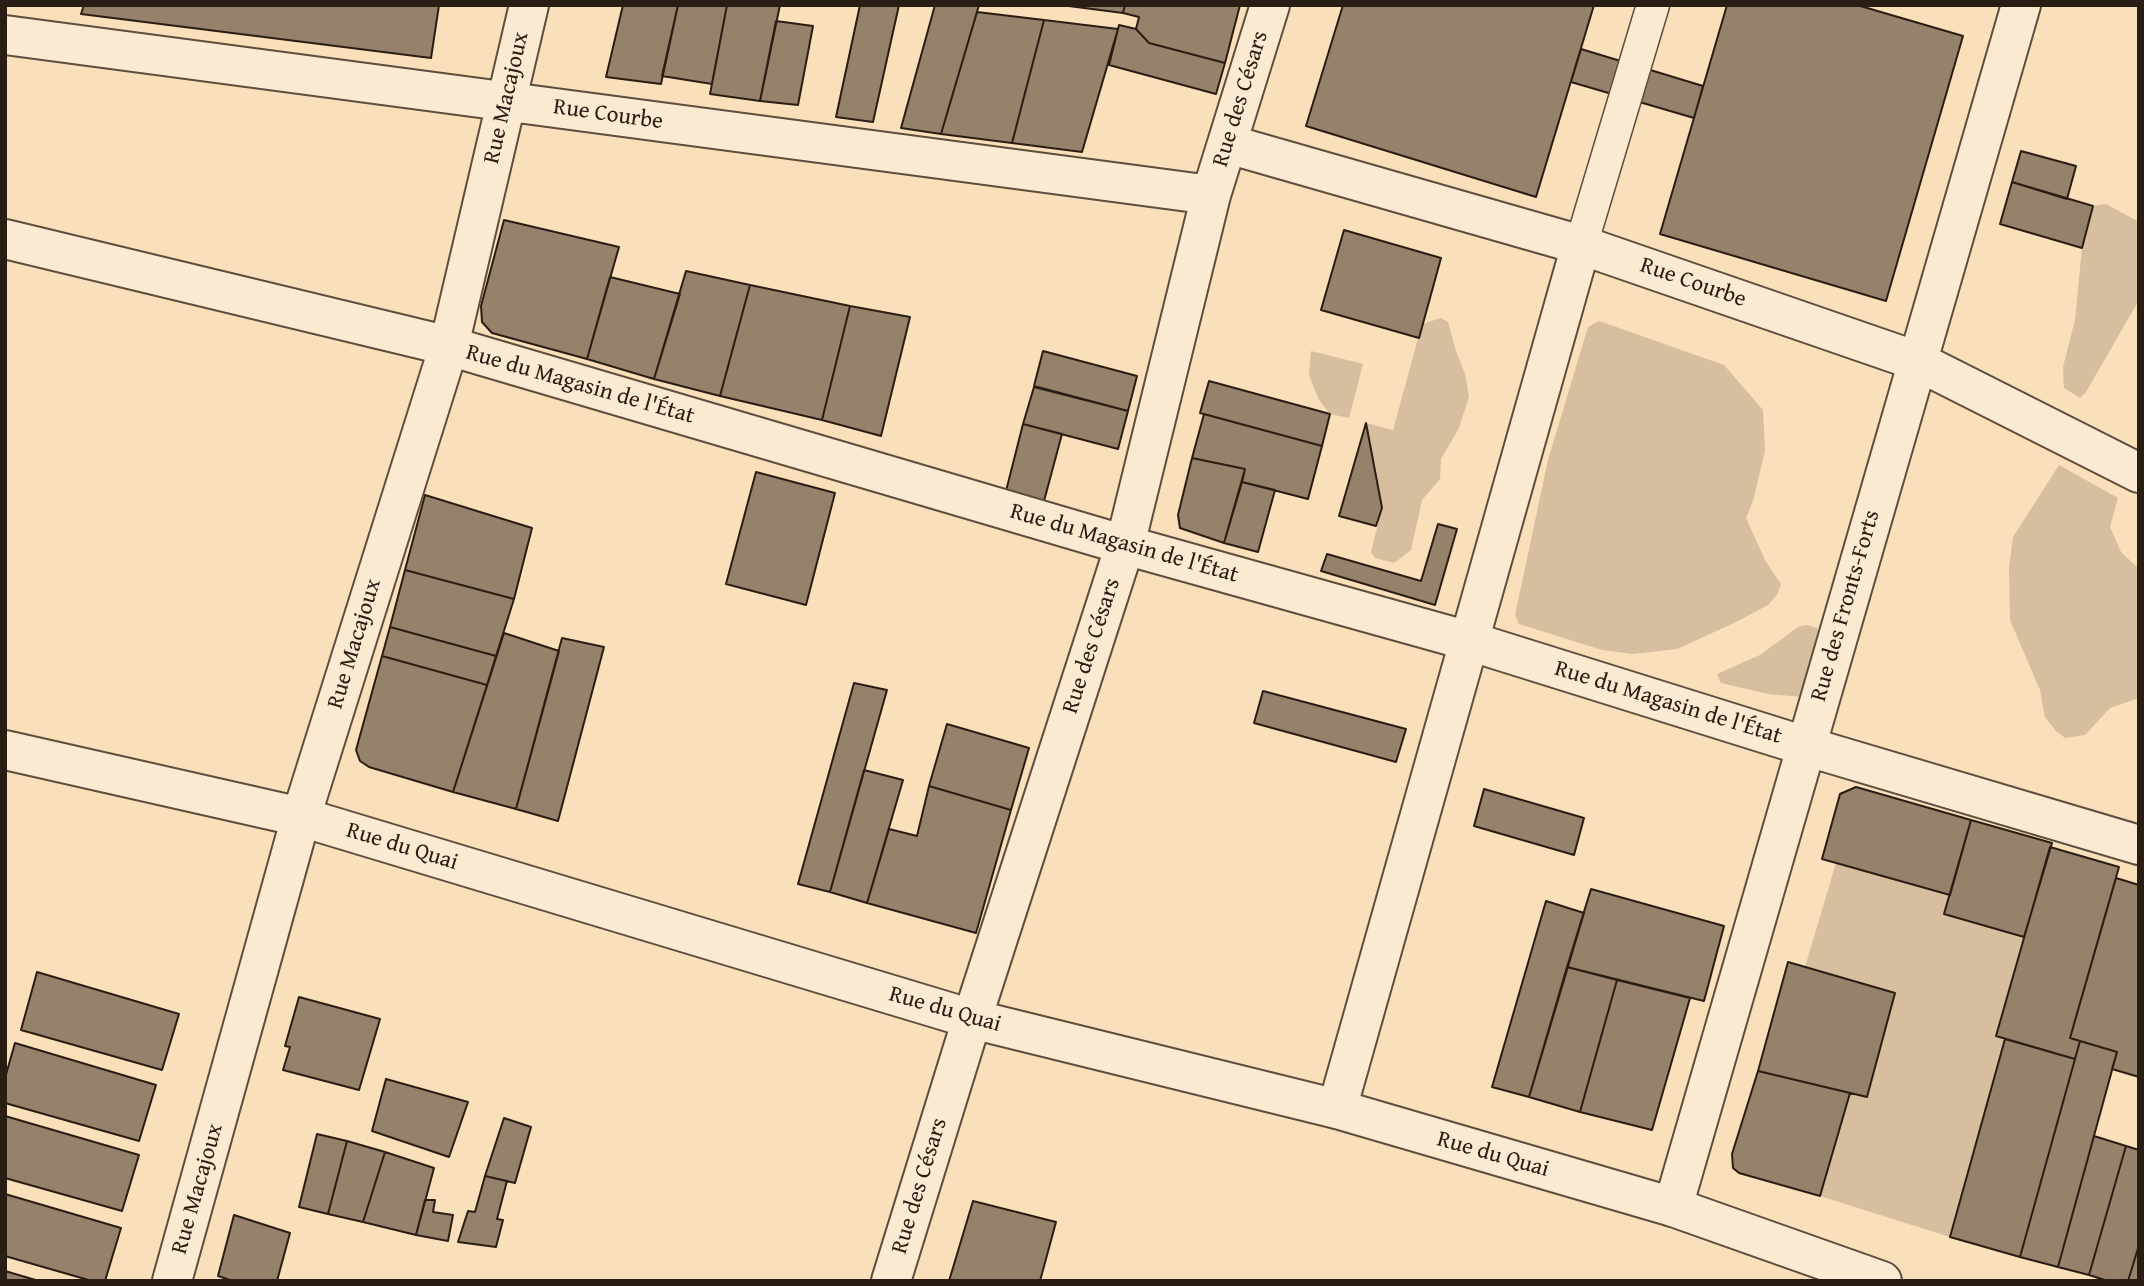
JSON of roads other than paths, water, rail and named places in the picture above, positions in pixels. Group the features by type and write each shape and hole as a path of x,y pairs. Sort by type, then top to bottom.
{"street":[{"name":"Rue Macajoux","path":"172,1281 301,817 449,346 529,5"},
{"name":"Rue des Césars","path":"891,1281 972,1018 1125,545 1211,195 1270,5"},
{"path":"1337,1109 1581,244 1653,5"},
{"name":"Rue des Fronts-Forts","path":"1673,1207 2021,5"},
{"name":"Rue Courbe","path":"5,35 1211,195"},
{"name":"Rue Courbe","path":"1228,144 1581,244 1917,361 2139,473"},
{"name":"Rue du Magasin de l'État","path":"5,239 449,346 1125,545 1469,641 1805,746 2139,845"},
{"name":"Rue du Quai","path":"5,750 301,817 972,1018 1337,1109 1673,1207 1882,1281"}]}
